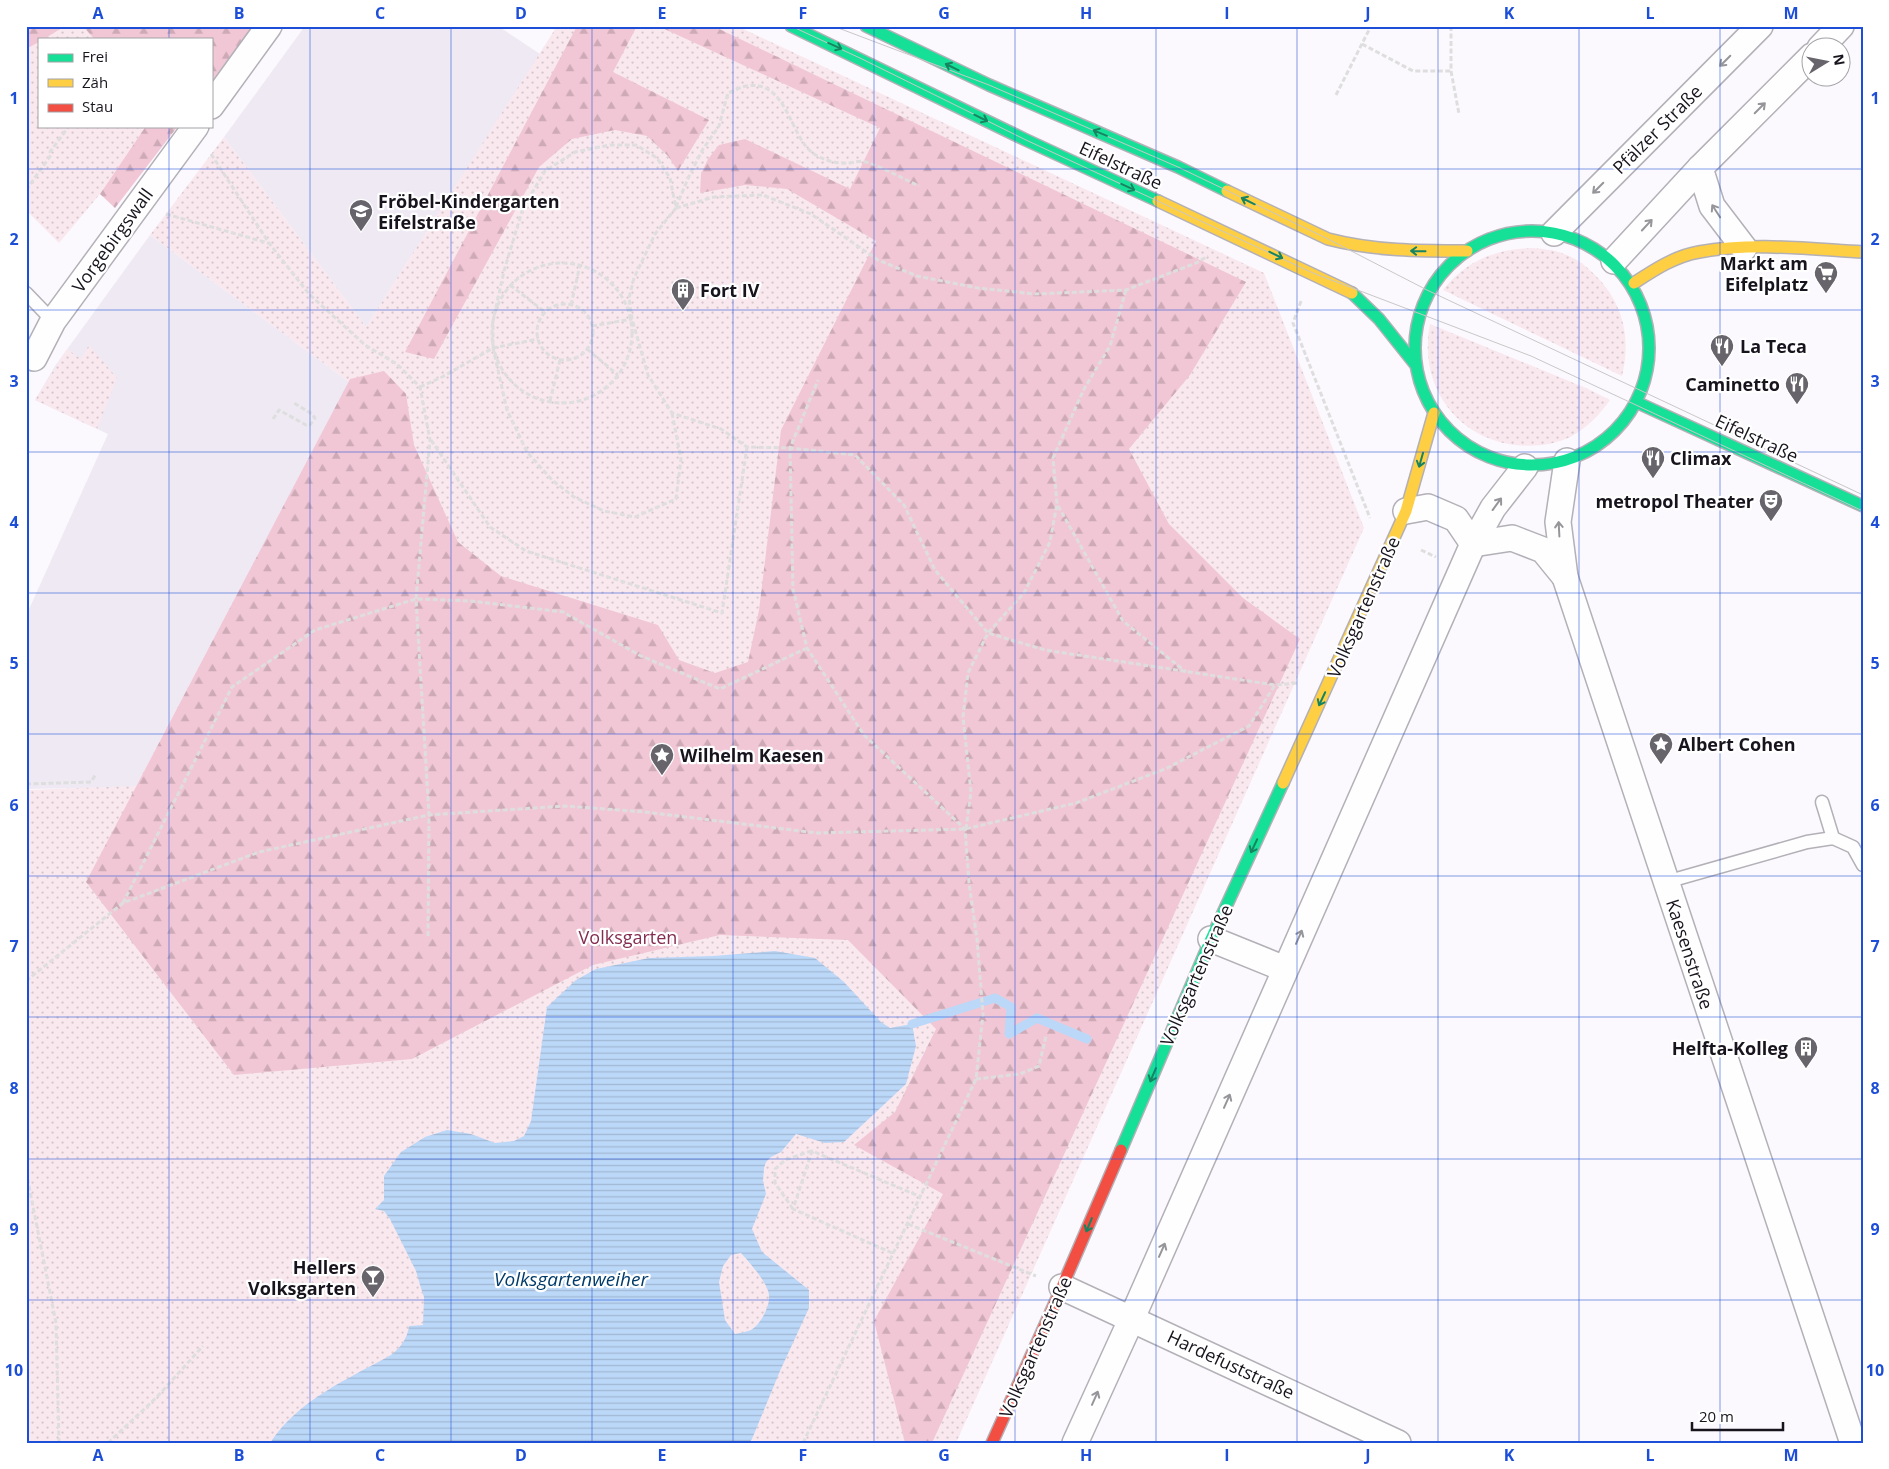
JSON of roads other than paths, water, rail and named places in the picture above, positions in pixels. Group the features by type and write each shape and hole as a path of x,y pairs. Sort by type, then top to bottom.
{"street":[{"path":"212,105 269,26"},
{"name":"Eifelstraße","path":"791,26 1026,140 1351,292 1378,319 1415,364"},
{"name":"Eifelstraße","path":"866,26 989,86 1178,167 1328,239 1348,245 1380,250 1467,251"},
{"name":"Pfälzer Straße","path":"1554,233 1760,26"},
{"path":"1830,38 1841,26"},
{"path":"1614,261 1700,168 1802,66"},
{"name":"Vorgebirgswall","path":"34,358 52,321 195,128"},
{"path":"1700,168 1712,206 1744,248"},
{"path":"1516,232 1554,233 1584,242 1614,261 1628,274 1634,283 1643,310 1649,339 1647,373 1636,402 1619,428 1585,453 1567,461 1525,467 1492,459 1463,444 1444,426 1425,396 1415,364 1417,327 1424,302 1436,280 1449,264 1467,251 1493,237 1516,232"},
{"path":"1634,283 1664,264 1698,252 1764,246 1863,252"},
{"name":"Eifelstraße","path":"1636,402 1863,506"},
{"name":"Volksgartenstraße","path":"992,1443 1062,1287 1211,938 1331,679 1406,511 1434,413"},
{"name":"Kaesenstraße","path":"1567,461 1558,522 1565,577 1853,1443"},
{"path":"1075,1443 1132,1318 1472,544 1494,508 1525,467"},
{"path":"1406,511 1428,507 1456,519 1472,544"},
{"path":"1472,544 1512,538 1543,550 1565,577"},
{"path":"1211,938 1285,969"},
{"name":"Hardefuststraße","path":"1062,1287 1398,1443"}],"lane":[{"path":"26,293 52,321"},
{"path":"1822,802 1833,838"},
{"path":"1666,882 1788,847 1833,838 1853,848 1863,866"}],"water":[{"name":"Volksgartenweiher","path":"775,951 815,958 844,982 881,1022 890,1028 912,1024 916,1046 906,1084 844,1142 825,1143 796,1134 781,1152 766,1162 763,1181 766,1194 752,1229 762,1252 809,1290 809,1308 749,1443 270,1443 281,1428 309,1403 341,1382 391,1355 403,1342 409,1326 423,1325 424,1297 416,1271 390,1219 384,1211 375,1209 384,1200 384,1176 401,1152 425,1137 447,1130 471,1134 495,1143 514,1141 524,1136 531,1121 547,1007 576,980 596,969 649,958 713,956","holes":["741,1253 766,1285 769,1300 764,1315 758,1324 749,1331 735,1334 725,1320 719,1282 723,1266 731,1255"]}],"waterway":[{"path":"912,1024 995,998 1011,1007 1009,1034 1037,1018 1087,1039"}],"tram line":[{"path":"791,26 1026,140 1313,273 1531,356 1863,511"},
{"path":"833,26 989,85 1178,167 1328,239 1429,291 1863,495"}],"place":[{"name":"Fröbel-Kindergarten Eifelstraße","path":"361,232"},
{"name":"Markt am Eifelplatz","path":"1826,294"},
{"name":"Fort IV","path":"683,311"},
{"name":"La Teca","path":"1722,367"},
{"name":"Caminetto","path":"1797,405"},
{"name":"Climax","path":"1653,479"},
{"name":"metropol Theater","path":"1771,522"},
{"name":"Albert Cohen","path":"1661,765"},
{"name":"Wilhelm Kaesen","path":"662,776"},
{"name":"Helfta-Kolleg","path":"1806,1069"},
{"name":"Hellers Volksgarten","path":"373,1298"}],"park label":[{"name":"Volksgarten","path":"628,937"}]}
